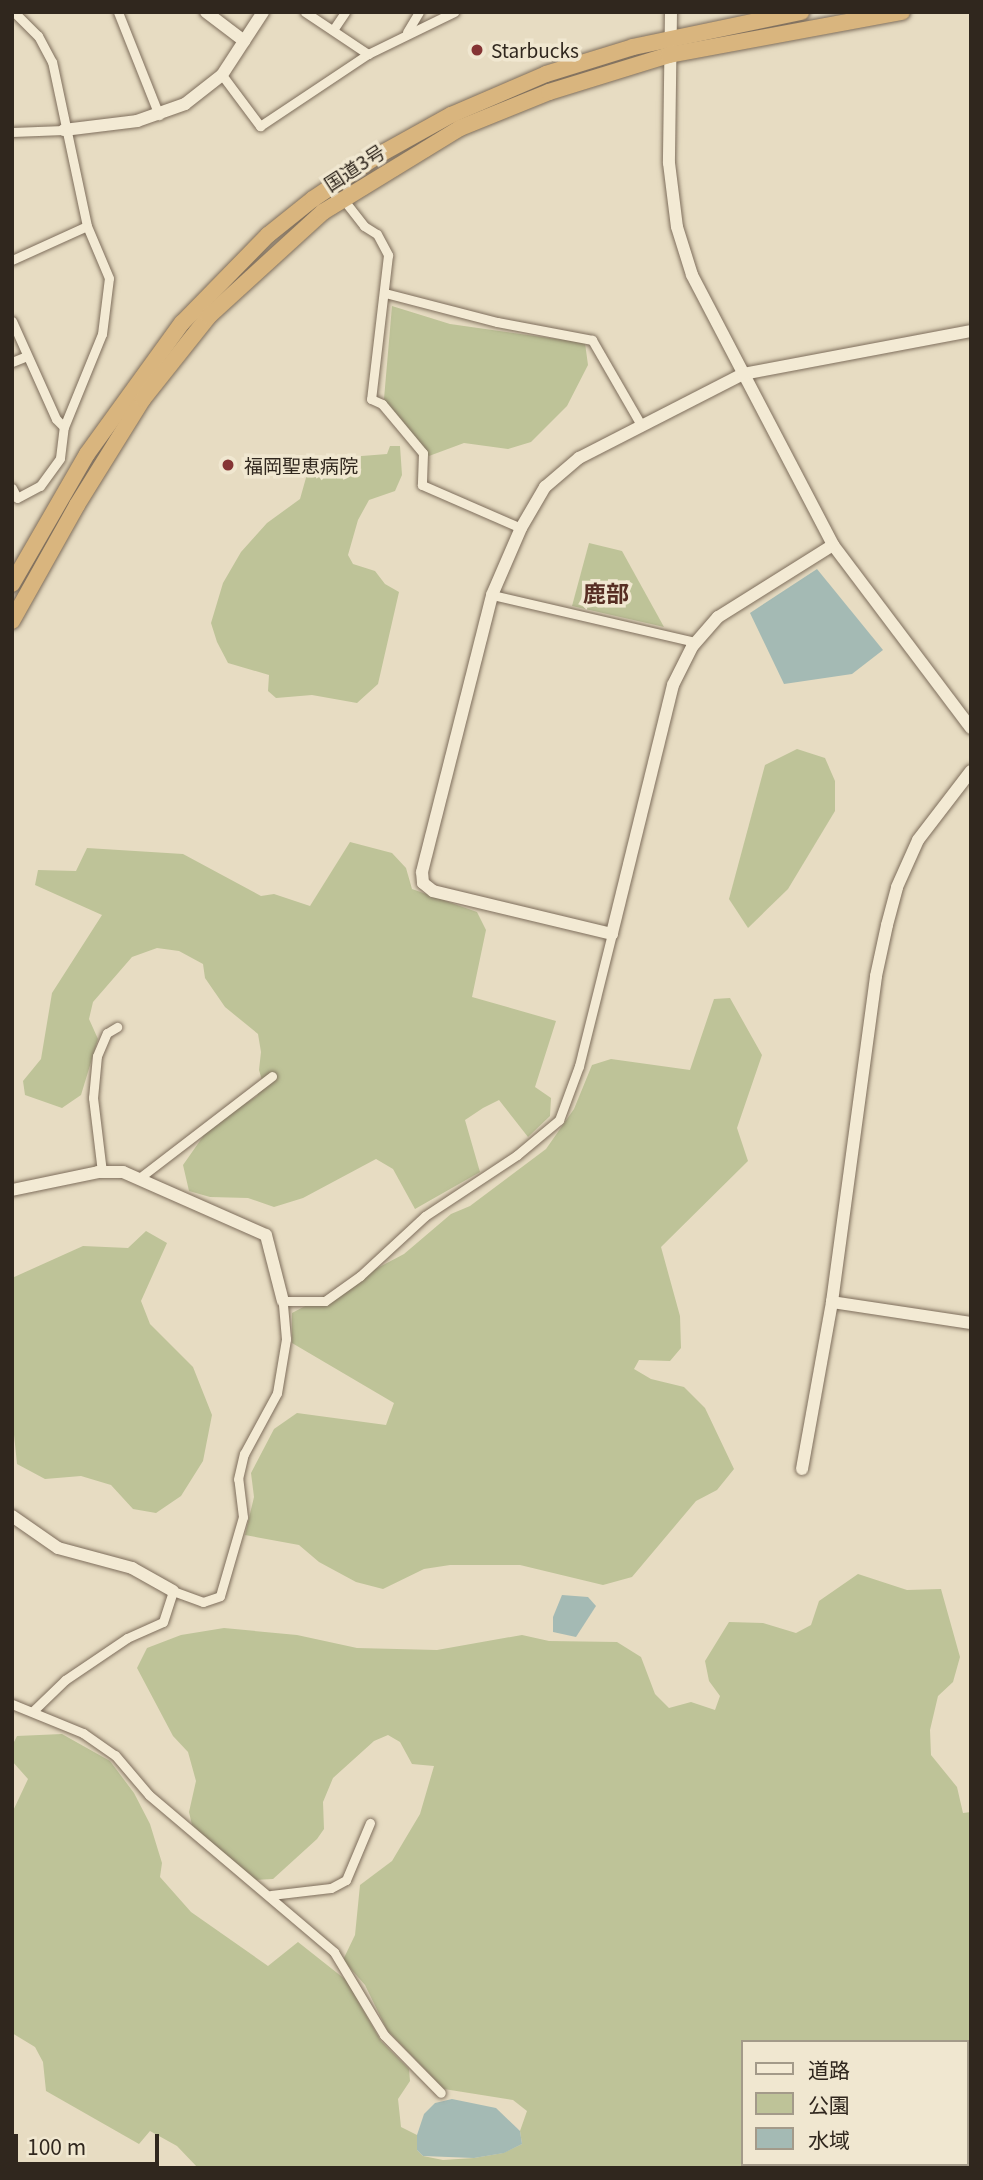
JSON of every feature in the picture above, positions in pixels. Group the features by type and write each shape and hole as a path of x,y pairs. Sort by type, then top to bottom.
{"highway":[{"name":"国道3号","path":"12,584 87,454 132,388 182,323 268,235 377,156 451,115 546,74 669,47 801,12"},
{"name":"国道3号","path":"12,621 77,505 143,399 230,295 279,248 343,199 391,167 493,113 669,47 902,12"}],"street":[{"path":"12,488 16,498 40,486 60,458 64,427 88,376 108,293 109,278 87,226 64,130 52,62 38,36 15,12"},
{"path":"118,12 159,115"},
{"path":"205,12 244,41"},
{"path":"12,132 64,130 159,115 185,104 222,75 263,12"},
{"path":"305,12 368,54"},
{"path":"333,30 345,12"},
{"path":"406,33 419,12"},
{"path":"222,75 260,126 368,54 406,33 454,12"},
{"path":"671,12 668,163 677,227 692,275 833,545 971,728"},
{"path":"343,199 364,226 377,234 388,255 371,399 382,404 423,453 422,485 521,528"},
{"path":"12,260 87,226"},
{"path":"385,293 497,322 592,340 641,425"},
{"path":"12,321 64,427"},
{"path":"612,934 433,891 424,883 422,872 492,595 521,528 545,487 579,458 743,374 971,331"},
{"path":"12,362 27,356"},
{"path":"283,1301 325,1301 360,1276 425,1216 517,1156 559,1119 579,1066 673,685 696,642 718,617 833,545"},
{"path":"492,595 696,642"},
{"path":"802,1469 832,1301 876,976 890,912 918,840 971,771"},
{"path":"102,1172 93,1098 97,1055 107,1033 117,1027"},
{"path":"138,1179 272,1076"},
{"path":"12,1190 102,1172 123,1172 266,1235 283,1301 286,1339 277,1393 244,1454 238,1479 243,1517 229,1575 220,1596 212,1601 173,1591 132,1568 58,1548 12,1516"},
{"path":"832,1301 971,1322"},
{"path":"33,1711 65,1680 127,1637 163,1622 173,1591"},
{"path":"12,1704 83,1733 115,1755 149,1795 271,1895 334,1952 384,2035 441,2094"},
{"path":"271,1895 331,1888 346,1880 370,1823"}],"green space":[{"path":"392,306 450,324 585,343 588,365 567,406 531,442 508,449 464,443 429,456 395,420 384,399"},
{"path":"390,446 400,446 402,475 395,491 369,500 358,520 348,555 353,564 375,571 385,584 399,592 378,684 357,703 312,695 276,698 268,691 269,675 228,663 217,642 211,623 223,583 241,552 267,523 300,499 311,460 387,454"},
{"path":"589,543 622,551 664,627 572,606"},
{"path":"797,749 825,758 835,781 835,811 788,889 748,928 729,899 765,765"},
{"path":"350,842 392,853 406,868 412,889 477,912 486,930 472,997 556,1021 535,1087 551,1098 550,1116 528,1137 499,1100 483,1108 465,1120 480,1172 415,1209 393,1169 376,1159 303,1198 274,1207 248,1198 210,1197 189,1191 183,1165 211,1125 257,1096 263,1084 259,1070 261,1052 258,1034 225,1007 205,978 203,964 179,951 157,948 132,957 93,1002 89,1019 98,1039 81,1095 62,1108 25,1095 23,1081 41,1059 52,993 102,915 35,885 38,870 76,871 87,848 183,854 261,896 274,894 310,906"},
{"path":"730,998 762,1055 737,1128 748,1161 661,1247 680,1316 681,1348 670,1361 639,1360 634,1369 651,1379 684,1387 705,1408 734,1469 717,1490 696,1501 632,1577 603,1585 520,1565 450,1565 424,1569 383,1589 356,1582 319,1562 299,1545 245,1535 254,1497 251,1473 274,1429 297,1413 386,1425 394,1403 292,1343 292,1313 404,1254 451,1214 470,1206 546,1149 574,1109 592,1065 611,1059 690,1070 714,999"},
{"path":"146,1231 167,1243 141,1301 150,1324 193,1367 212,1415 203,1461 181,1496 156,1513 133,1509 111,1485 81,1476 45,1479 17,1464 12,1415 12,1278 83,1246 128,1248"},
{"path":"858,1574 907,1590 941,1589 960,1657 953,1682 938,1696 930,1730 931,1755 957,1787 963,1813 971,1812 971,2168 198,2168 177,2146 150,2131 139,2144 46,2091 43,2062 35,2047 12,2033 12,1813 28,1779 12,1761 12,1746 17,1736 62,1734 110,1761 134,1793 150,1824 162,1863 160,1877 191,1912 268,1966 298,1942 346,1980 381,2041 409,2069 410,2081 398,2099 401,2127 417,2135 417,2150 423,2156 443,2160 474,2158 503,2153 522,2144 520,2131 527,2111 513,2100 444,2089 387,2030 365,1985 343,1960 355,1935 360,1885 392,1861 420,1814 434,1766 412,1764 400,1742 388,1735 374,1741 333,1778 323,1802 324,1829 317,1839 273,1879 252,1880 192,1825 189,1812 196,1781 188,1752 173,1736 137,1668 147,1648 181,1635 224,1628 297,1635 357,1648 437,1650 522,1635 549,1641 617,1642 641,1657 655,1694 669,1708 691,1702 715,1710 720,1696 709,1681 705,1661 729,1622 763,1623 796,1633 811,1625 819,1601"}],"water":[{"path":"817,569 883,650 852,674 784,684 750,613"},
{"path":"562,1595 588,1597 596,1606 576,1637 553,1632 553,1617"},
{"path":"452,2099 496,2108 520,2131 522,2144 504,2153 474,2158 423,2156 417,2150 417,2135 424,2114 435,2103"}],"place":[{"name":"Starbucks","path":"477,50"},
{"name":"福岡聖恵病院","path":"228,465"}],"district":[{"name":"鹿部","path":"606,592"}]}
